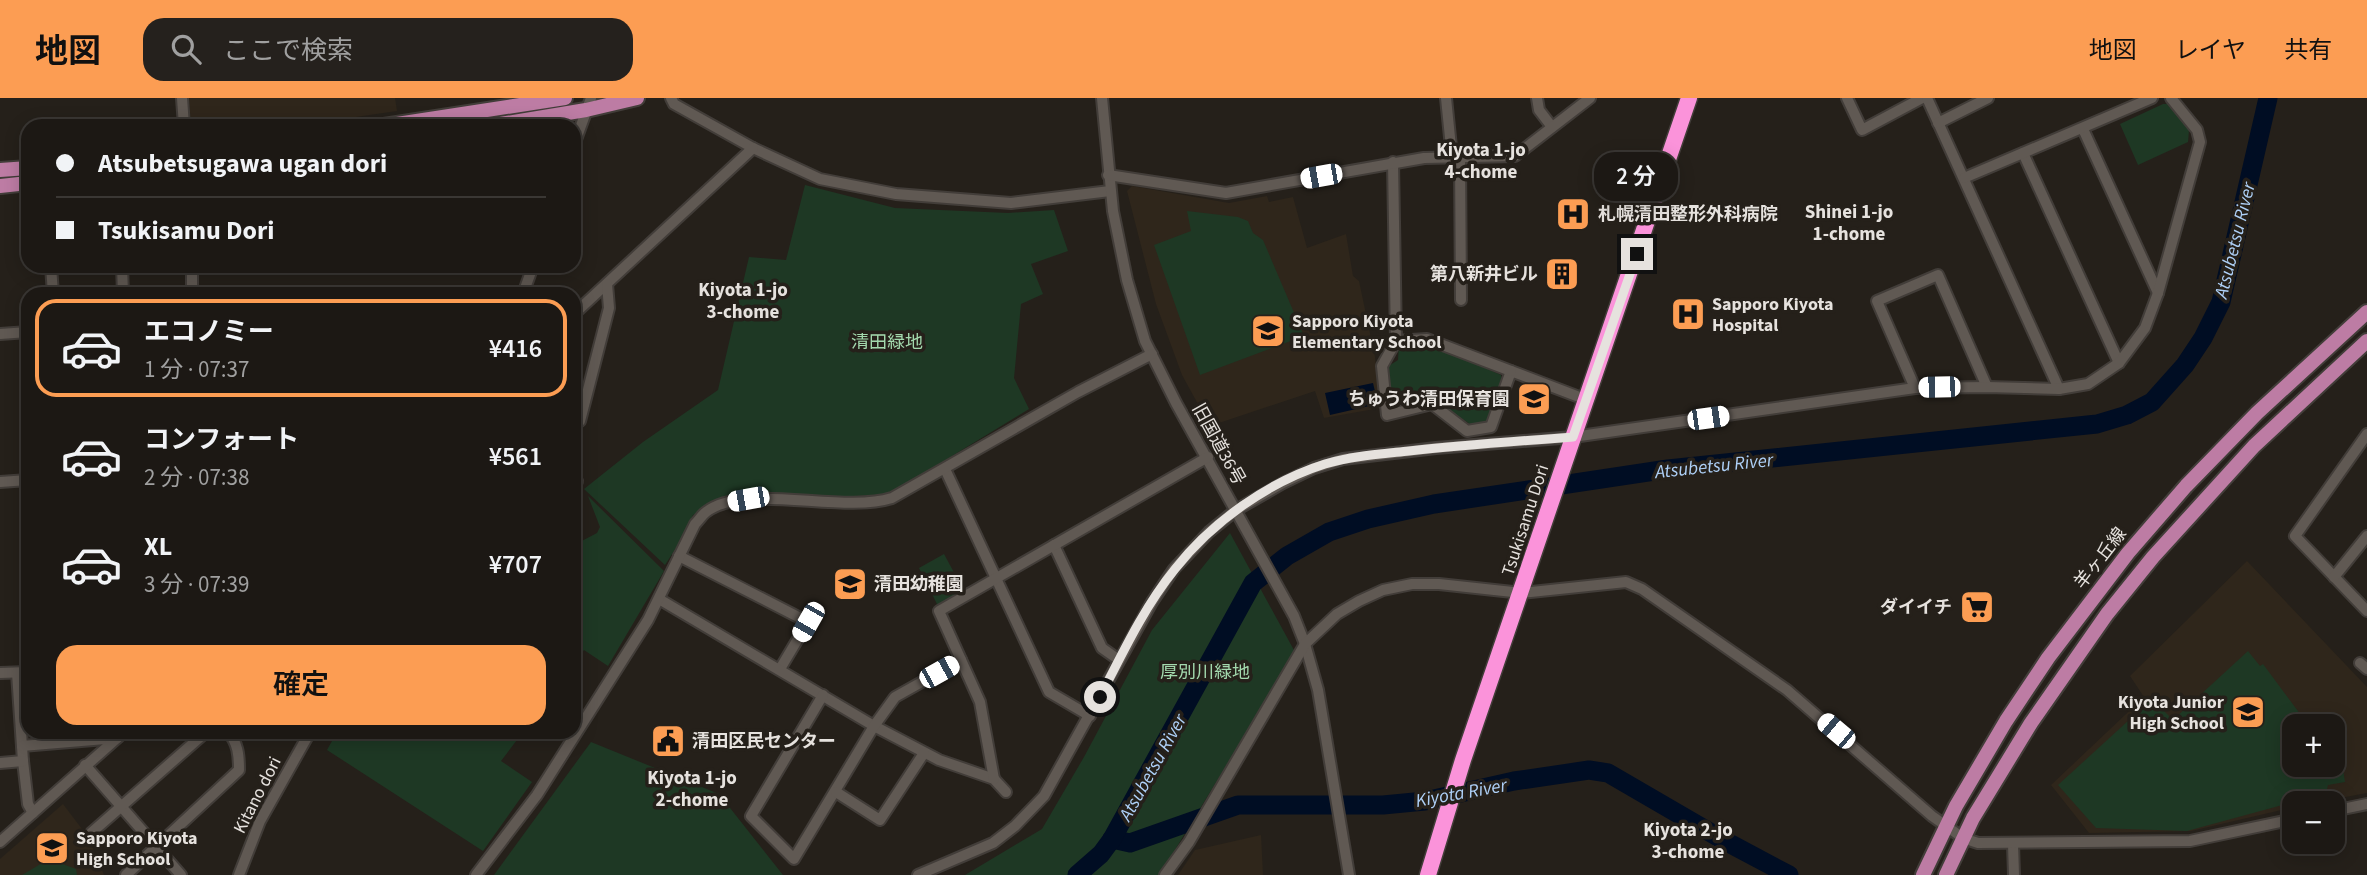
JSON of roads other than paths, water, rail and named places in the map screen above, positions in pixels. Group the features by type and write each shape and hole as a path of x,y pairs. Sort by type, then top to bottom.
{"highway":[{"name":"Tsukisamu Dori","path":"1428,875 1463,760 1689,98"}],"main road":[{"path":"429,119 565,98"},
{"path":"520,119 589,104 637,98"},
{"path":"0,170 21,168"},
{"path":"0,186 21,184"},
{"name":"羊ヶ丘線","path":"1923,875 1946,826 2006,721 2048,658 2128,553 2186,486 2257,413 2367,312"},
{"path":"1946,875 1973,818 2031,723 2107,614 2153,557 2254,446 2367,341"}],"street":[{"path":"182,98 184,119"},
{"path":"671,98 674,104 753,148 820,179 895,194 1012,203 1110,191"},
{"name":"旧国道36号","path":"1102,98 1110,191 1127,280 1145,341 1176,403 1294,616 1306,644 1318,690 1349,875"},
{"path":"1446,98 1456,158 1461,300"},
{"path":"1537,98 1539,110 1552,127"},
{"path":"1108,175 1226,193 1424,158 1515,156 1590,98"},
{"path":"1847,98 1862,130 1922,98"},
{"path":"1927,98 2059,389"},
{"path":"1938,122 1988,98"},
{"path":"1964,178 2152,98"},
{"path":"919,875 970,855 1015,827 1044,796 1152,602 1174,569 1236,510 1314,468 1343,459 1436,448 1570,445 1915,388 2059,389 2088,384 2119,363 2145,328 2158,293 2200,142 2197,130 2171,98"},
{"path":"581,126 589,104"},
{"path":"2082,129 2158,293"},
{"path":"581,308 753,148"},
{"path":"2023,153 2119,363"},
{"path":"1393,162 1396,341 1382,366 1387,415 1432,404 1467,431 1491,427 1511,371"},
{"path":"1915,388 1877,301 1938,275 1987,387"},
{"path":"581,417 609,308 607,284"},
{"path":"0,334 21,332"},
{"path":"1396,341 1427,339 1587,400"},
{"path":"581,727 648,620 695,524 706,512 723,503 748,499 877,503 899,495 1078,392 1152,354"},
{"path":"2367,434 2295,536 2367,611"},
{"path":"994,779 980,702 939,611 1208,457"},
{"path":"945,469 1049,692 1090,716"},
{"path":"0,482 21,480"},
{"path":"2334,577 2367,536"},
{"path":"1054,545 1102,648 1119,660"},
{"path":"679,556 808,622 780,669"},
{"path":"1165,875 1189,842 1306,644 1337,614 1359,601 1384,590 1412,584 1439,584 1521,593 1626,582 1642,589 1787,690 1946,826 1963,838 1978,843 2190,841 2282,822"},
{"path":"659,599 874,726 925,753 994,779 1006,792"},
{"path":"823,695 751,816 794,859 895,696 961,660"},
{"path":"0,673 21,672"},
{"path":"23,739 28,804 33,813"},
{"path":"23,746 85,739"},
{"path":"0,842 115,739"},
{"path":"92,833 198,739"},
{"path":"126,875 239,770 234,739"},
{"name":"Kitano dori","path":"239,875 260,821 306,739"},
{"path":"476,875 573,739"},
{"path":"836,792 880,820 925,753"},
{"path":"0,763 23,761"},
{"path":"85,765 181,875"},
{"path":"2345,809 2367,804"},
{"path":"2013,844 2014,875"}],"water":[{"path":"1373,383 1378,404 1330,415 1325,393"}],"waterway":[{"name":"Atsubetsu River","path":"1077,875 1101,854 1112,839 1253,583 1287,556 1329,532 1368,519 1434,504 1668,469 2097,424 2127,415 2152,402 2185,365 2203,338 2221,302 2268,98"},
{"name":"Kiyota River","path":"1112,839 1130,843 1238,805 1383,805 1425,801 1514,781 1589,770 1608,773 1789,875"}],"place":[{"name":"札幌清田整形外科病院","path":"1573,214"},
{"name":"第八新井ビル","path":"1562,274"},
{"name":"Sapporo Kiyota Hospital","path":"1688,314"},
{"name":"Sapporo Kiyota Elementary School","path":"1268,331"},
{"name":"ちゅうわ清田保育園","path":"1534,399"},
{"name":"清田幼稚園","path":"850,584"},
{"name":"ダイイチ","path":"1977,607"},
{"name":"Kiyota Junior High School","path":"2248,712"},
{"name":"清田区民センター","path":"668,741"},
{"name":"Sapporo Kiyota High School","path":"52,848"}],"district":[{"name":"Kiyota 1-jo 4-chome","path":"1481,160"},
{"name":"Shinei 1-jo 1-chome","path":"1849,222"},
{"name":"Kiyota 1-jo 3-chome","path":"743,300"},
{"name":"Kiyota 1-jo 2-chome","path":"692,788"},
{"name":"Kiyota 2-jo 3-chome","path":"1688,840"}],"park label":[{"name":"清田緑地","path":"887,342"},
{"name":"厚別川緑地","path":"1205,672"}]}
